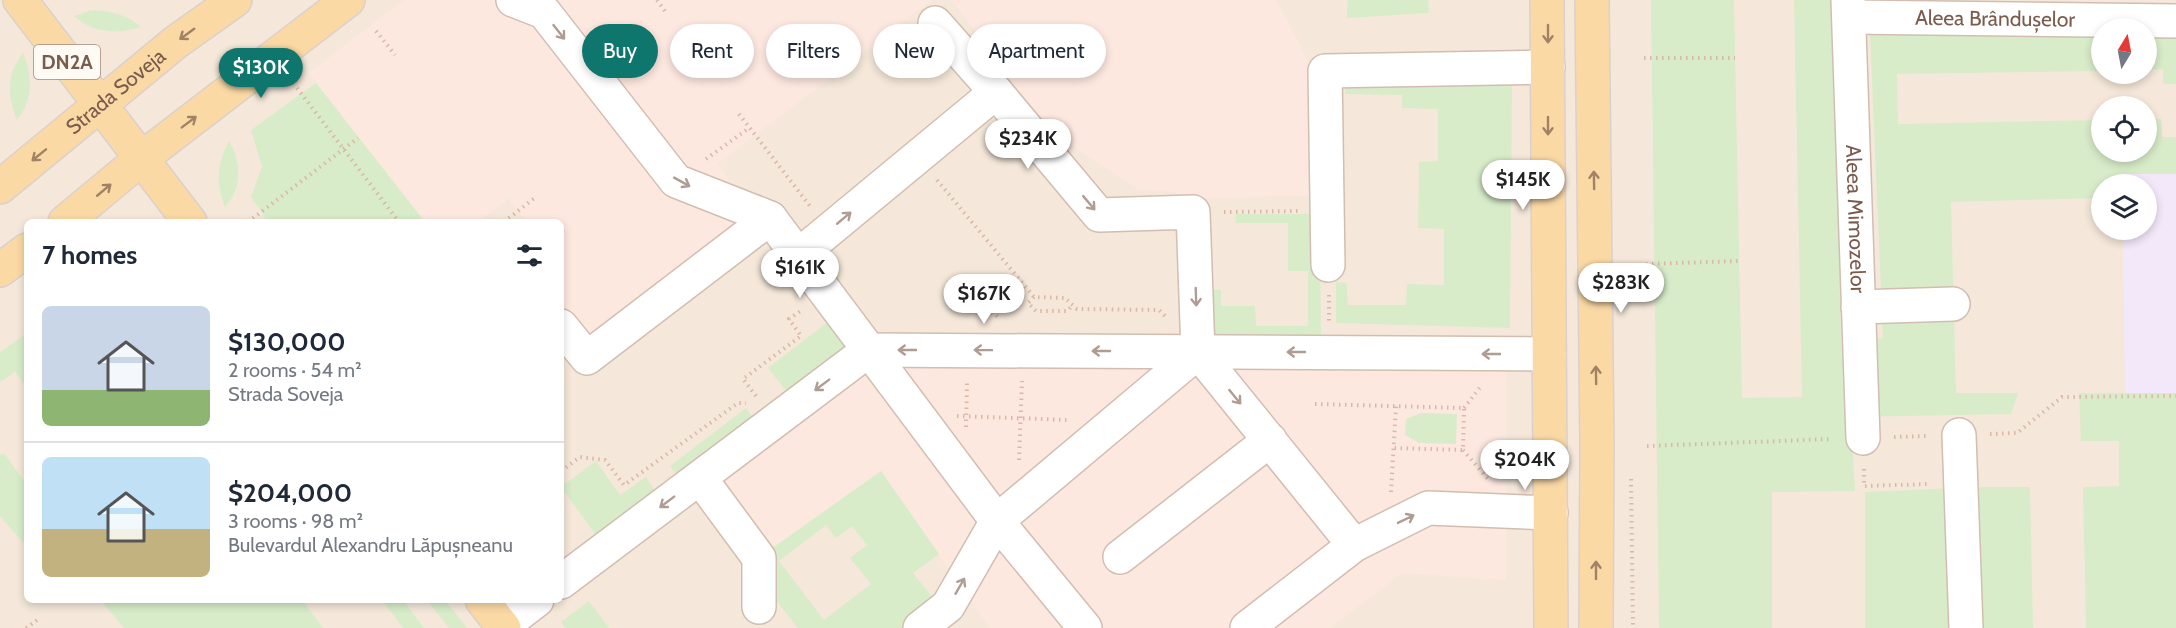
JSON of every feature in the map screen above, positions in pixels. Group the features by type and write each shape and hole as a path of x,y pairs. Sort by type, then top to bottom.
{"main road":[{"name":"DN2A","path":"20,0 188,219"},
{"name":"Strada Soveja","path":"0,187 176,42 235,0"},
{"path":"69,219 142,158 348,0"},
{"path":"1547,0 1551,628"},
{"path":"1592,0 1597,447 1596,628"},
{"path":"0,270 24,252"},
{"path":"484,603 503,627"}],"street":[{"path":"513,0 544,12 676,181 770,218 997,520 1084,628"},
{"name":"Aleea Brândușelor","path":"1848,9 2176,21"},
{"name":"Aleea Mimozelor","path":"1848,9 1863,438"},
{"path":"935,23 1099,215 1193,212 1198,352 1354,545"},
{"path":"1328,265 1325,70 1548,68"},
{"path":"799,255 996,92"},
{"path":"564,330 587,358 770,218"},
{"path":"1858,307 1953,304"},
{"path":"564,580 869,350 1549,354"},
{"path":"920,628 948,606 997,520 1198,352"},
{"path":"1959,435 1966,628"},
{"path":"1120,557 1270,440"},
{"path":"700,478 759,558 759,607"},
{"path":"1247,628 1354,545 1428,508 1551,513"},
{"path":"503,627 533,603"}],"path":[{"path":"657,0 667,14"},
{"path":"376,31 396,55"},
{"path":"1644,58 1735,58"},
{"path":"297,88 397,219"},
{"path":"739,114 830,230"},
{"path":"676,181 749,128"},
{"path":"252,219 358,138"},
{"path":"937,171 937,180 1034,297"},
{"path":"508,219 537,196"},
{"path":"1193,212 1328,211"},
{"path":"982,246 985,238"},
{"path":"1646,264 1739,261"},
{"path":"1328,265 1329,352"},
{"path":"1073,305 1067,311 1036,311 1028,303 1034,297 1065,298 1073,305 1077,309 1160,310"},
{"path":"760,402 743,379 801,336 789,319 805,308"},
{"path":"960,471 964,467 967,376"},
{"path":"1019,469 1022,377"},
{"path":"1647,446 2017,433 2062,396 2176,396"},
{"path":"564,469 580,456 605,460 624,485 738,403"},
{"path":"1316,404 1464,408 1463,450 1394,448"},
{"path":"1391,487 1396,406"},
{"path":"918,415 1079,420"},
{"path":"1863,438 1864,486 1961,483"},
{"path":"26,628 40,618"}],"shaded area":[{"path":"0,0 2176,0 2176,628 0,628"},
{"path":"404,0 932,0 901,24 873,24 873,45 861,54 861,24 766,24 766,78 830,78 717,164 757,218 589,349 564,317 564,219 524,219 508,198 483,219 423,219 309,73"},
{"path":"952,0 1276,0 1312,69 1315,195 1177,199 1175,192 1138,189 1049,131 1010,78 1106,78 1106,24 970,24"},
{"path":"2157,174 2176,174 2176,393 2125,393 2123,240 2157,240"},
{"path":"870,358 1506,361 1506,580 1402,573 1329,628 990,628 881,472 775,548 718,471"}],"green space":[{"path":"1348,0 1428,0 1429,13 1347,18"},
{"path":"1651,0 1734,0 1742,398 1802,397 1794,0 1835,0 1841,342 1883,338 1870,33 2091,33 2091,71 1897,74 1898,124 2091,120 2091,162 2157,162 2157,119 2161,119 2162,137 2176,137 2176,174 2091,174 2091,198 1951,202 1956,393 2018,393 2011,414 1851,417 1855,491 1772,492 1772,628 1659,628"},
{"path":"92,10 118,14 141,27 124,31 106,31 89,26 74,16"},
{"path":"2157,33 2176,33 2176,84 2163,84 2163,69 2157,69"},
{"path":"23,53 29,70 30,87 26,104 17,120 11,102 10,85 13,69"},
{"path":"1346,79 1512,81 1510,328 1336,323 1336,282 1347,283 1348,305 1406,305 1407,284 1444,285 1444,229 1418,228 1419,162 1438,161 1438,109 1402,108 1402,95 1345,94"},
{"path":"316,83 423,219 263,219 265,217 251,197 262,167 251,130"},
{"path":"229,141 236,157 238,174 235,191 225,207 220,190 219,174"},
{"path":"1236,214 1320,214 1321,340 1221,341 1210,331 1209,289 1221,290 1221,306 1255,306 1256,326 1308,326 1308,271 1288,271 1288,223 1235,223"},
{"path":"829,321 849,347 788,393 768,368"},
{"path":"24,335 24,384 15,372 0,382 0,352"},
{"path":"2079,393 2176,393 2176,628 2086,628 2083,487 2119,486 2119,441 2081,441"},
{"path":"746,408 754,419 678,477 670,466"},
{"path":"1421,413 1457,414 1456,444 1419,443 1405,435 1406,419"},
{"path":"4,453 24,481 24,544 0,516 0,455"},
{"path":"596,461 620,495 646,477 658,495 598,538 564,491 564,485"},
{"path":"881,471 939,554 913,573 932,597 910,628 798,628 767,589 764,554","holes":["826,525 836,538 852,526 867,545 850,558 871,584 824,620 779,561"]},
{"path":"2030,487 2033,628 1865,628 1865,492"},
{"path":"589,601 609,628 565,628 561,622"},
{"path":"103,603 304,603 323,628 124,628"},
{"path":"384,603 405,603 424,628 403,628"},
{"path":"429,603 447,603 467,628 449,628"}]}
